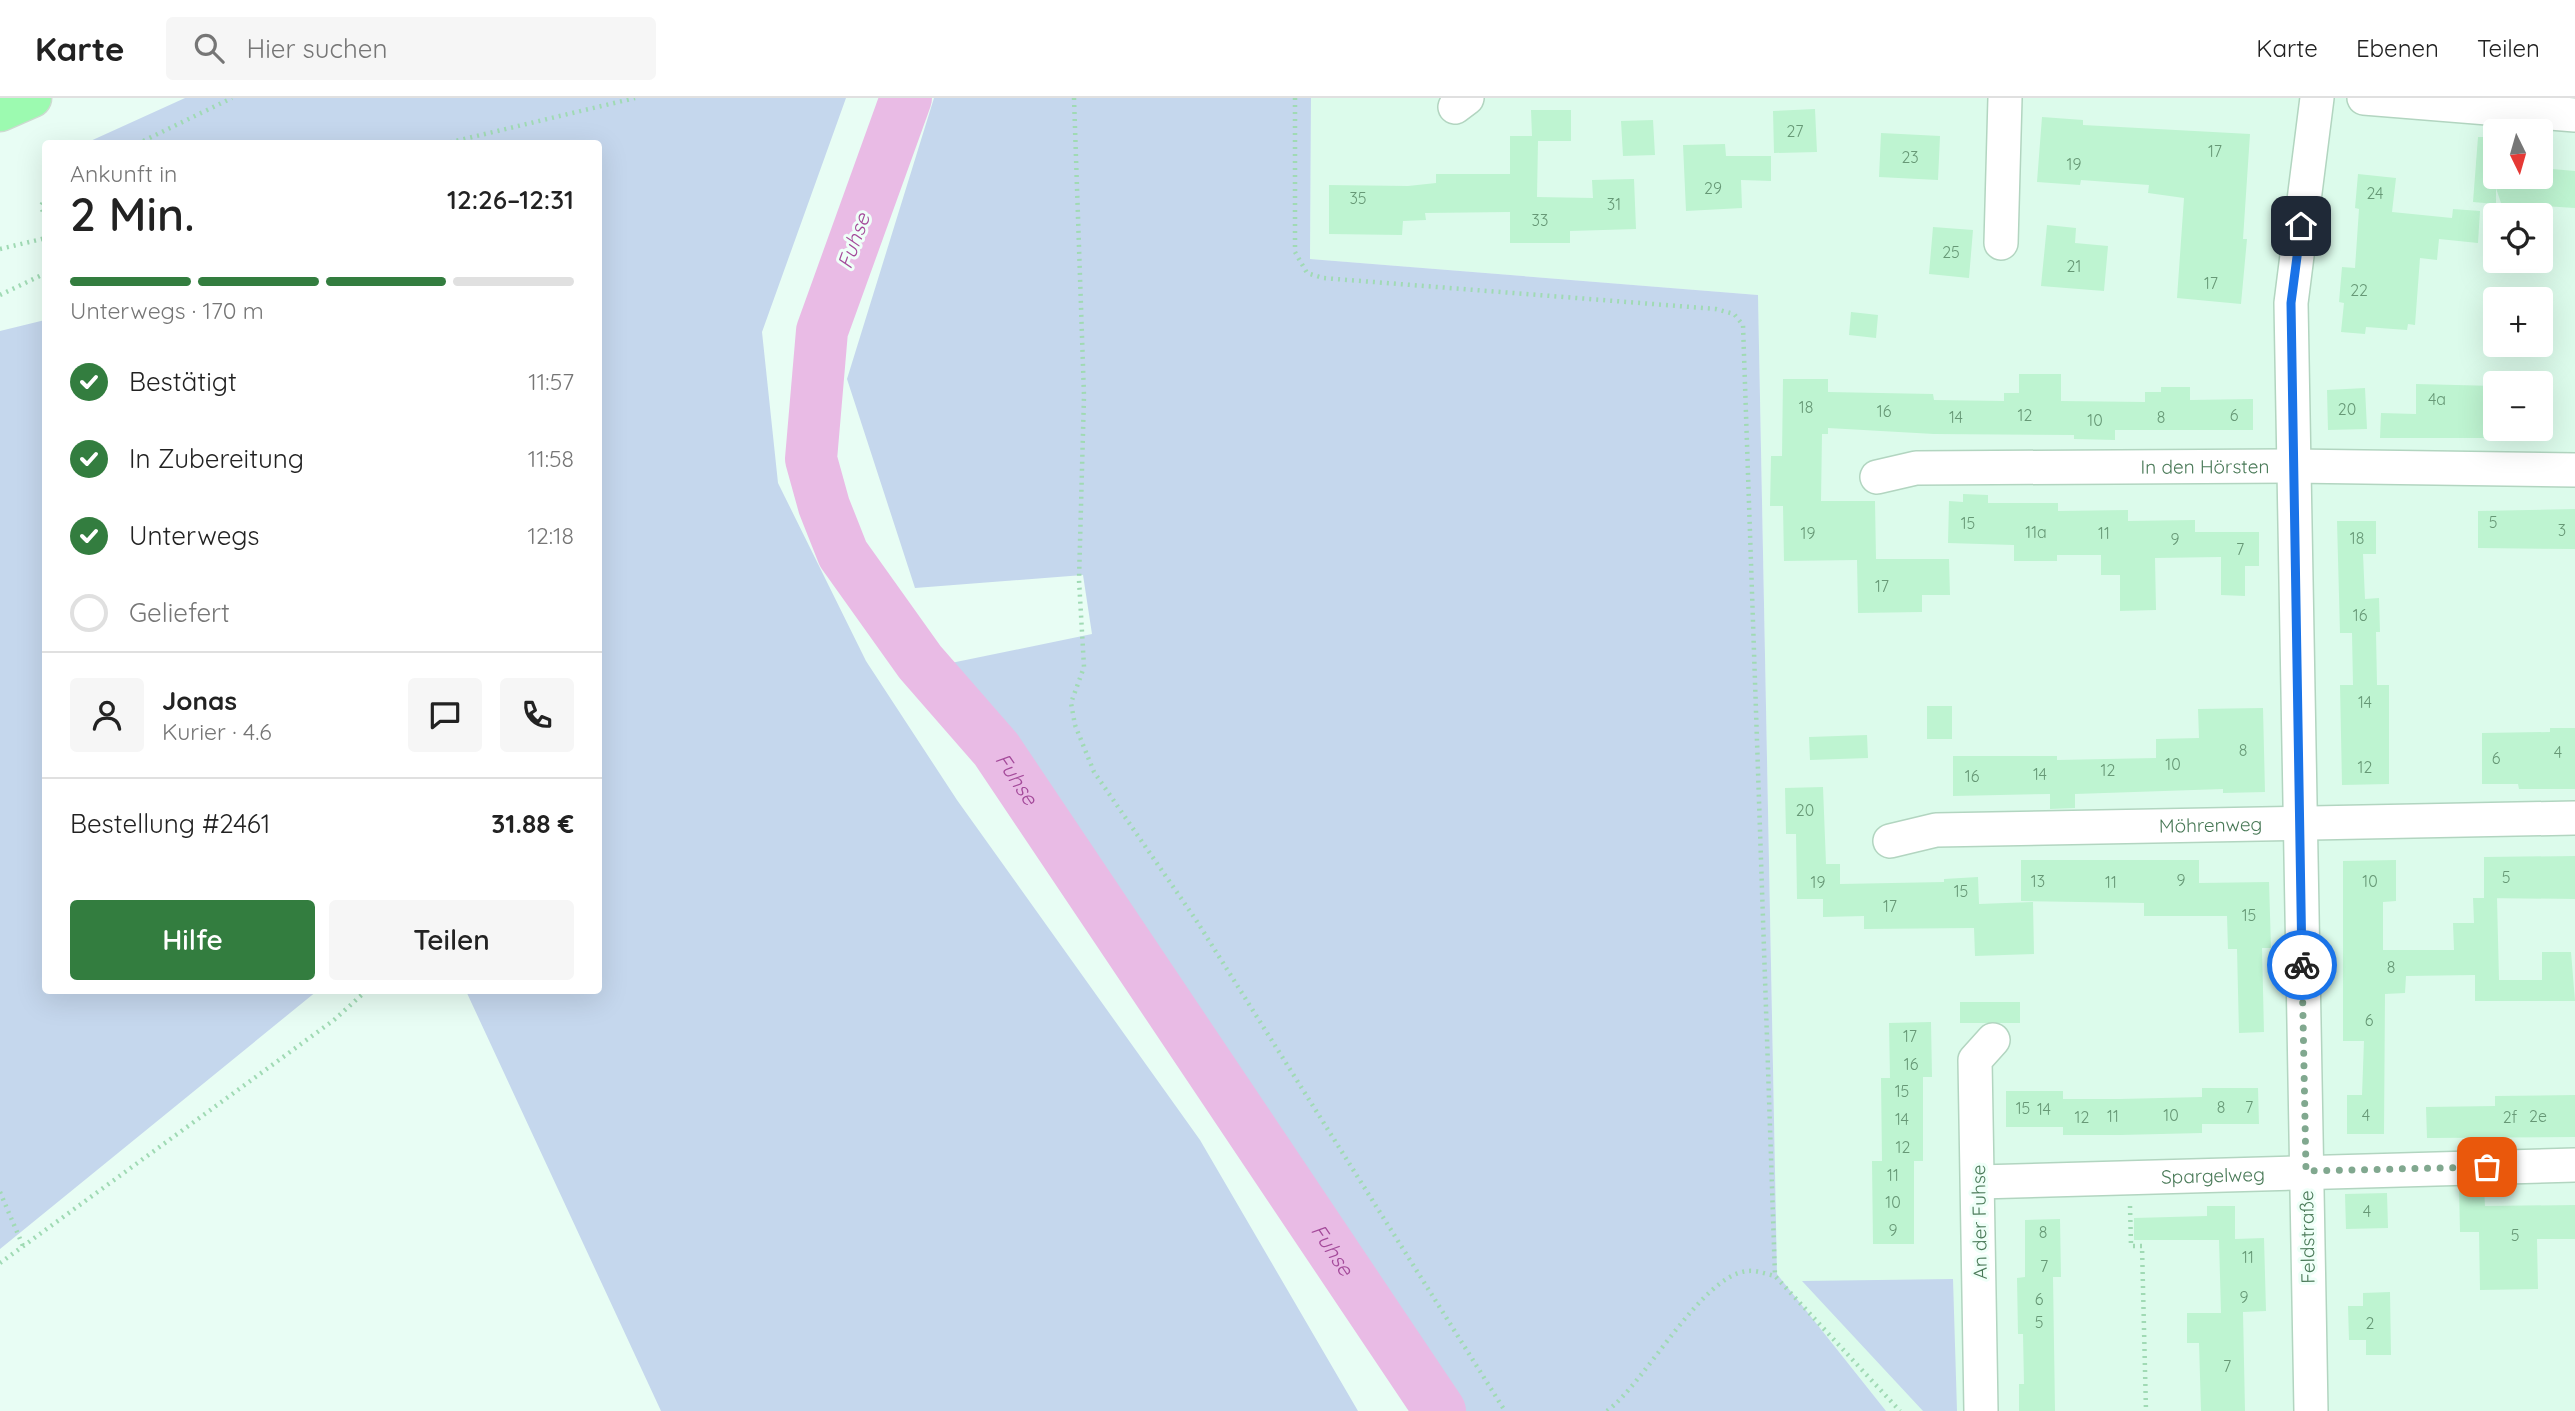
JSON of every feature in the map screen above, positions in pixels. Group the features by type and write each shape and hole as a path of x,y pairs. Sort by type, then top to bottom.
{"highway":[{"path":"0,112 32,98"}],"street":[{"path":"2000,243 2005,98"},
{"name":"Feldstraße","path":"2311,1411 2291,303 2317,98"},
{"path":"2364,98 2575,115"},
{"name":"In den Hörsten","path":"1877,477 1916,468 2293,466 2575,470"},
{"name":"Möhrenweg","path":"1890,841 1936,830 2575,818"},
{"name":"An der Fuhse","path":"1981,1411 1975,1060 1993,1040"},
{"name":"Spargelweg","path":"1979,1182 2575,1165"}],"path":[{"path":"145,140 232,98"},
{"path":"459,140 635,98"},
{"path":"1074,98 1084,396 1079,580 1084,667 1072,703 1074,725 1094,772 1196,920 1505,1411"},
{"path":"1295,98 1295,252 1299,265 1307,273 1323,278 1716,309 1734,314 1743,325 1746,337 1775,1276"},
{"path":"0,249 42,239"},
{"path":"0,295 42,275"},
{"path":"0,1263 334,1020 363,994"},
{"path":"2130,1177 2131,1245 2142,1246 2146,1411"},
{"path":"0,1192 23,1246"},
{"path":"1607,1411 1633,1387 1707,1295 1734,1275 1749,1271 1775,1276 1900,1411"}],"shaded area":[{"path":"185,98 846,98 762,332 778,483 866,661 957,800 1200,1140 1358,1411 661,1411 467,994 602,994 602,140 93,140"},
{"path":"934,98 1311,98 1310,259 1758,295 1777,1274 1886,1411 1465,1411 1085,837 951,663 1092,634 1083,575 915,588 847,379"},
{"path":"1311,98 2575,98 2575,1411 1886,1411 1777,1274 1758,295 1310,259"},
{"path":"42,321 42,994 313,994 0,1249 0,331"},
{"path":"1953,1279 1957,1411 1923,1411 1802,1281"}],"building":[{"path":"1815,109 1817,152 1774,153 1773,111"},
{"path":"1531,110 1571,110 1571,141 1538,141 1537,197 1593,198 1592,180 1634,179 1636,229 1570,231 1570,243 1510,243 1510,212 1425,213 1426,220 1403,221 1402,235 1329,234 1329,185 1408,186 1436,183 1436,174 1510,174 1510,136 1532,136"},
{"path":"2042,117 2083,120 2083,125 2250,134 2243,239 2247,239 2241,304 2177,298 2184,198 2148,193 2149,185 2081,180 2080,185 2037,182"},
{"path":"1653,120 1655,155 1623,156 1621,121"},
{"path":"1881,133 1940,136 1938,180 1879,177"},
{"path":"2478,137 2483,137 2483,189 2496,189 2496,203 2473,202"},
{"path":"1725,144 1726,156 1771,156 1771,181 1741,180 1742,208 1686,211 1683,145"},
{"path":"2553,169 2575,171 2575,208 2553,207 2553,203 2501,203 2496,189 2553,189"},
{"path":"2358,174 2396,178 2392,212 2452,218 2453,209 2480,211 2478,243 2439,239 2437,260 2420,258 2415,325 2408,324 2407,330 2366,327 2365,334 2341,332 2344,303 2339,302 2342,267 2355,268 2359,209 2355,208"},
{"path":"2047,225 2076,228 2075,243 2108,246 2104,291 2041,286"},
{"path":"1933,227 1973,230 1969,278 1929,274"},
{"path":"1851,312 1878,315 1876,338 1849,335"},
{"path":"2019,374 2061,374 2061,401 2145,402 2145,392 2161,392 2161,387 2190,387 2190,400 2253,399 2253,430 2115,430 2115,440 2074,439 2074,435 1934,434 1828,428 1828,434 1822,434 1821,501 1875,501 1876,559 1949,559 1950,595 1922,595 1922,612 1858,613 1857,560 1784,561 1783,506 1770,506 1771,456 1782,456 1783,379 1828,379 1828,392 1933,394 1934,400 2004,401 2004,393 2019,393"},
{"path":"2416,384 2483,386 2483,438 2380,438 2381,413 2416,414"},
{"path":"2365,388 2367,429 2328,430 2327,390"},
{"path":"1963,494 1988,495 1988,503 2058,503 2058,511 2128,510 2128,521 2195,520 2195,532 2259,532 2259,566 2245,566 2245,596 2221,595 2221,557 2155,558 2156,610 2120,611 2120,575 2101,575 2101,555 2057,555 2057,561 2014,561 2014,545 1948,543 1949,501 1963,502"},
{"path":"2575,509 2575,549 2478,548 2478,511"},
{"path":"2337,521 2376,521 2376,554 2363,554 2365,599 2379,598 2380,632 2376,632 2377,685 2389,685 2389,784 2342,785 2340,685 2353,685 2352,633 2340,633"},
{"path":"1927,706 1952,706 1952,739 1927,739"},
{"path":"2263,708 2265,792 2223,793 2223,789 2075,794 2075,808 2050,809 2050,794 1953,796 1953,756 2057,756 2057,760 2156,758 2156,739 2199,738 2198,709"},
{"path":"2550,728 2575,728 2575,789 2519,789 2518,784 2482,784 2482,733 2550,732"},
{"path":"1867,735 1868,758 1810,760 1809,737"},
{"path":"1823,787 1826,864 1840,864 1840,884 1944,882 1944,879 1978,877 1979,904 2033,902 2034,954 1975,956 1974,928 1864,929 1864,916 1823,917 1823,899 1797,899 1796,834 1786,834 1785,788"},
{"path":"2575,856 2575,899 2484,898 2484,857"},
{"path":"2021,860 2199,860 2199,883 2269,882 2271,948 2262,948 2264,1032 2239,1033 2237,949 2228,949 2227,916 2144,916 2144,903 2021,901"},
{"path":"2396,860 2396,901 2383,902 2383,950 2454,950 2453,923 2474,923 2473,898 2497,898 2499,980 2542,980 2542,952 2571,952 2575,1001 2475,1001 2475,975 2406,976 2405,993 2385,994 2384,1134 2347,1134 2347,1095 2362,1095 2364,1041 2343,1041 2343,861"},
{"path":"1960,1002 2020,1002 2020,1023 1960,1023"},
{"path":"1931,1022 1932,1077 1923,1077 1923,1161 1914,1161 1914,1244 1873,1244 1872,1161 1882,1161 1881,1078 1890,1078 1889,1023"},
{"path":"2202,1088 2258,1088 2259,1124 2202,1124 2202,1133 2120,1135 2063,1135 2063,1127 2006,1127 2006,1091 2063,1091 2063,1099 2120,1099 2202,1097"},
{"path":"2575,1095 2575,1137 2427,1138 2426,1107 2495,1106 2495,1096"},
{"path":"2484,1187 2485,1206 2575,1205 2575,1239 2537,1239 2538,1289 2480,1290 2479,1232 2460,1232 2459,1188"},
{"path":"2387,1193 2388,1228 2346,1229 2345,1194"},
{"path":"2207,1206 2235,1206 2235,1239 2264,1238 2266,1311 2243,1312 2245,1411 2201,1411 2199,1343 2187,1343 2187,1313 2221,1313 2219,1240 2134,1240 2134,1218 2207,1216"},
{"path":"2060,1219 2061,1277 2053,1277 2055,1411 2019,1411 2019,1384 2024,1384 2023,1334 2018,1334 2017,1278 2025,1277 2025,1220"},
{"path":"2390,1292 2391,1355 2366,1355 2366,1340 2349,1340 2348,1306 2363,1306 2363,1293"}],"waterway":[{"name":"Fuhse","path":"906,98 822,331 811,459 824,506 843,554 920,662 996,749 1440,1411"}],"way so far":[{"path":"2302,965 2306,1171 2487,1167"}],"route":[{"path":"2301,226 2291,303 2302,965"}]}
